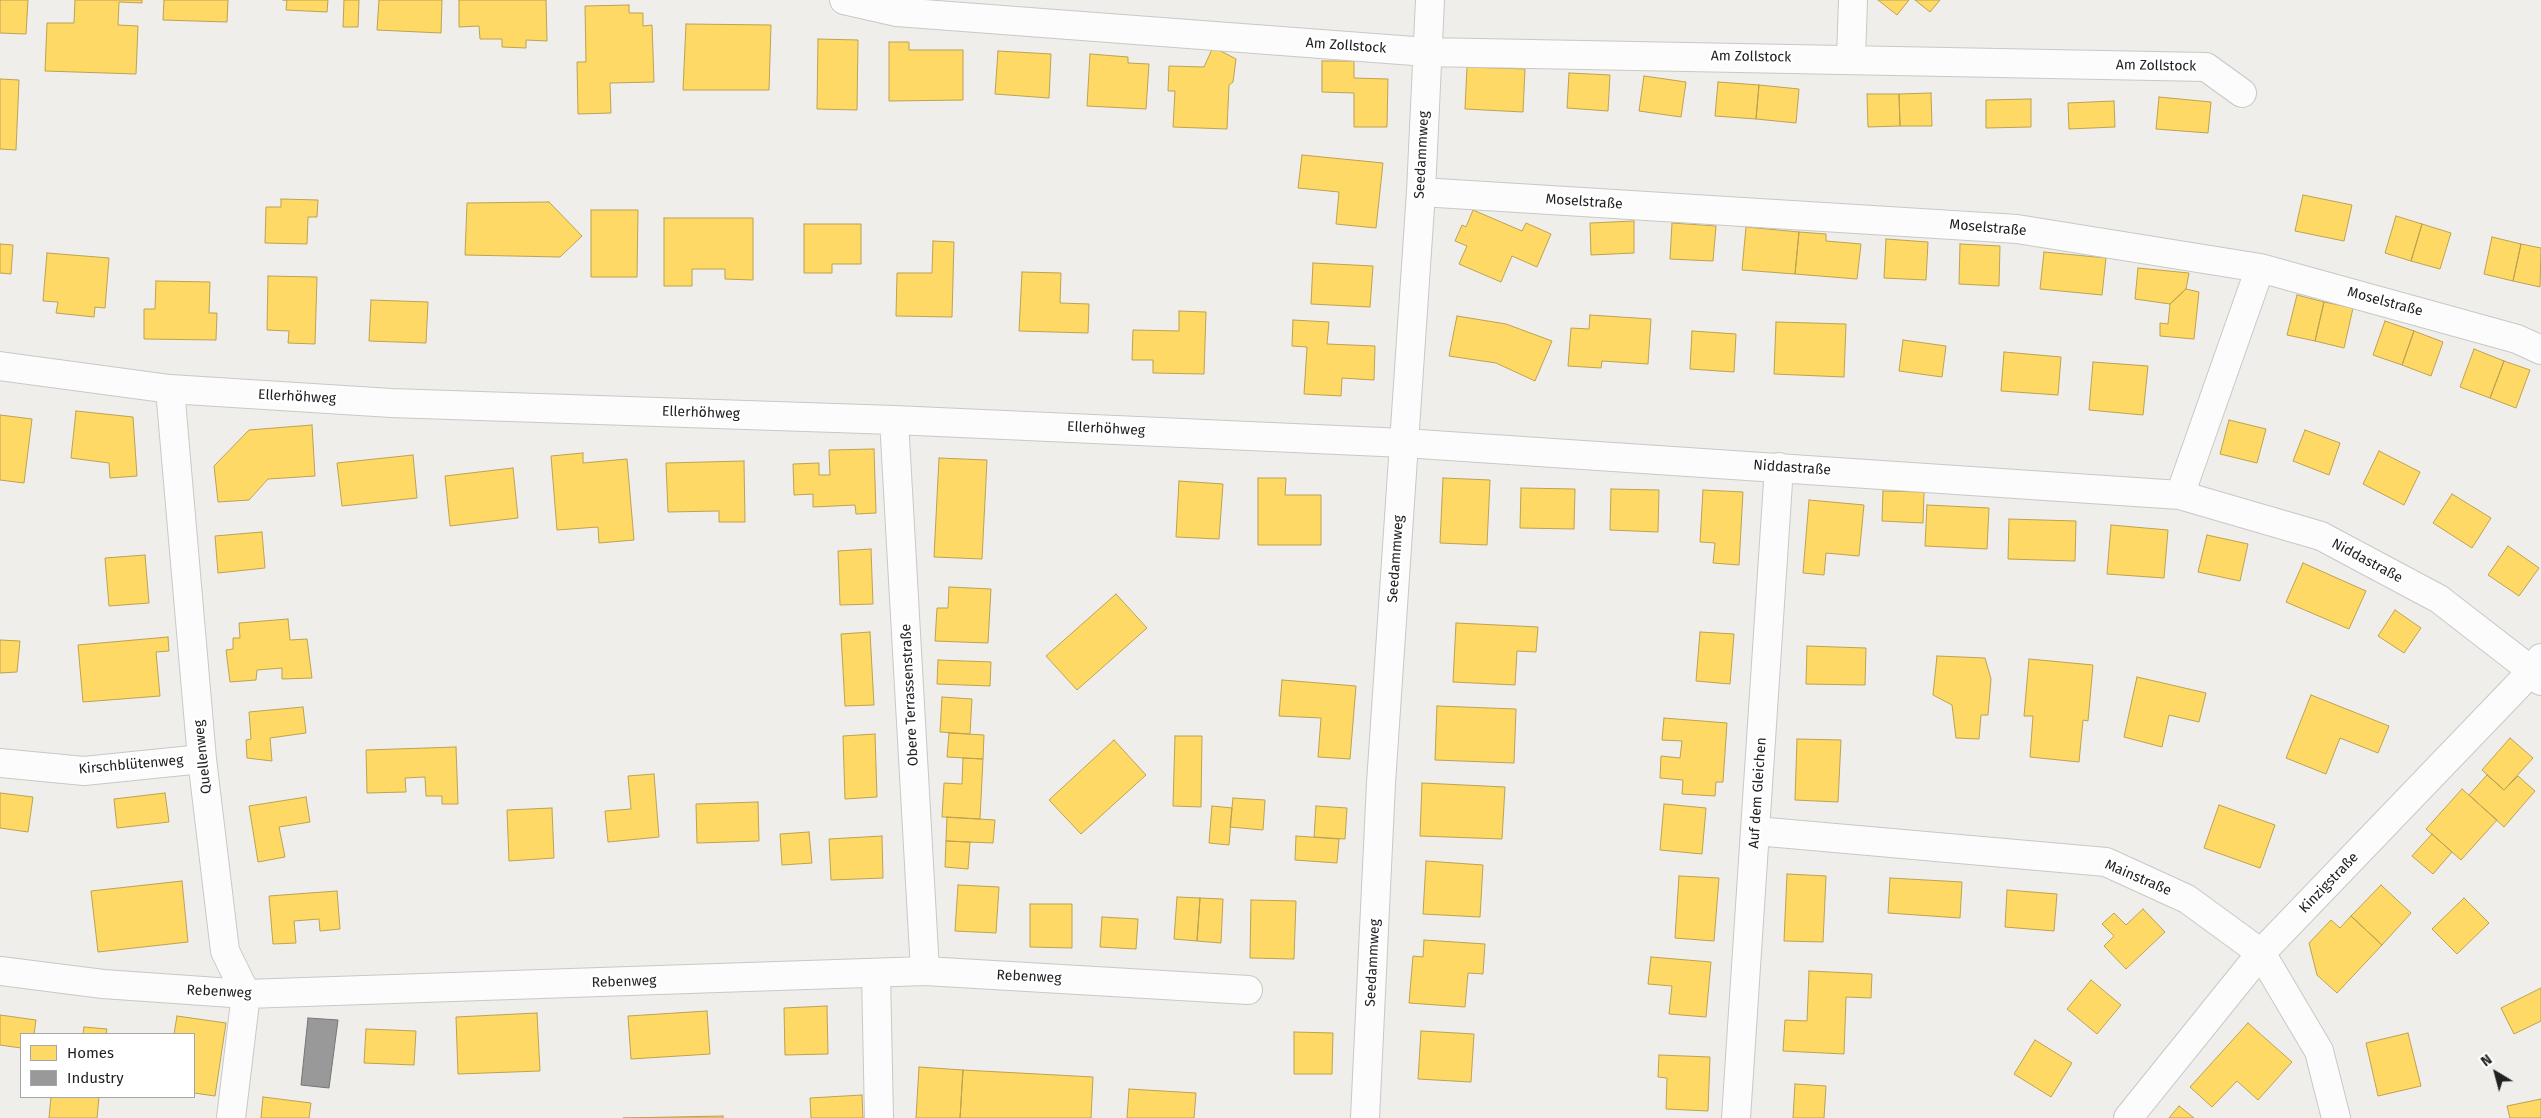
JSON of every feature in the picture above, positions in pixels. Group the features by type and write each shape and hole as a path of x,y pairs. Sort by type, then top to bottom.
{"street":[{"name":"Am Zollstock","path":"844,0 897,12 1427,52 2206,67 2242,93"},
{"name":"Seedammweg","path":"1365,1118 1381,784 1421,192 1430,0"},
{"path":"1851,59 1853,0"},
{"name":"Moselstraße","path":"1421,192 2017,229 2260,268 2517,339 2541,350"},
{"path":"2180,495 2260,268"},
{"name":"Ellerhöhweg","path":"0,366 170,389 390,403 894,420 1404,443"},
{"name":"Quellenweg","path":"170,389 202,759 225,951 246,994"},
{"name":"Obere Terrassenstraße","path":"894,420 925,971"},
{"name":"Niddastraße","path":"1404,443 2180,495 2322,536 2439,599 2538,670"},
{"name":"Auf dem Gleichen","path":"1736,1118 1779,467"},
{"name":"Kinzigstraße","path":"2128,1118 2261,953 2538,670"},
{"name":"Kirschblütenweg","path":"0,763 84,771 202,759"},
{"name":"Mainstraße","path":"1756,831 2106,862 2187,899 2261,953 2319,1051 2336,1118"},
{"name":"Rebenweg","path":"0,971 103,984 246,994 925,971 1248,990"},
{"path":"876,974 879,1118"},
{"path":"231,1118 246,994"}],"building: Homes":[{"path":"0,0 28,0 26,34 0,33"},
{"path":"75,0 142,0 142,3 119,2 118,25 138,26 136,74 45,71 47,23 74,23"},
{"path":"164,0 228,0 227,22 163,20"},
{"path":"287,0 328,0 327,12 286,10"},
{"path":"344,0 359,0 358,27 343,27"},
{"path":"379,0 442,0 441,33 377,30"},
{"path":"459,0 546,0 547,41 526,40 526,48 502,47 502,39 480,39 479,26 459,27"},
{"path":"1878,0 1909,0 1897,15"},
{"path":"1915,0 1940,0 1930,12"},
{"path":"629,5 629,13 643,13 643,26 652,25 654,82 610,83 611,113 578,114 577,62 586,62 585,6"},
{"path":"686,24 771,25 769,90 683,90"},
{"path":"818,39 858,40 857,110 817,109"},
{"path":"889,42 909,42 909,50 963,50 963,100 889,101"},
{"path":"1213,47 1236,59 1233,82 1229,85 1227,129 1173,127 1175,91 1168,91 1169,66 1204,67"},
{"path":"998,51 1051,54 1049,98 995,94"},
{"path":"1090,54 1128,57 1128,63 1149,64 1146,109 1087,106"},
{"path":"1322,61 1354,61 1354,78 1388,79 1387,127 1354,127 1354,93 1322,92"},
{"path":"1467,67 1525,69 1523,112 1465,109"},
{"path":"1569,73 1610,75 1608,111 1567,108"},
{"path":"1644,76 1686,82 1681,117 1639,111"},
{"path":"0,79 19,80 16,150 0,149"},
{"path":"1718,82 1759,85 1756,119 1715,116"},
{"path":"1759,85 1799,89 1796,123 1756,119"},
{"path":"1931,93 1932,126 1900,126 1899,94"},
{"path":"1867,94 1899,94 1900,126 1868,127"},
{"path":"2159,97 2211,102 2208,133 2156,129"},
{"path":"2031,99 2031,127 1986,128 1986,100"},
{"path":"2114,101 2115,127 2069,129 2068,103"},
{"path":"1302,155 1383,163 1376,228 1336,224 1339,192 1298,188"},
{"path":"2303,195 2352,205 2344,241 2295,231"},
{"path":"281,199 318,200 317,217 308,217 307,244 265,243 266,207 281,207"},
{"path":"549,202 582,236 560,257 465,255 467,203"},
{"path":"591,210 638,210 637,277 591,277"},
{"path":"1473,210 1522,231 1526,223 1551,234 1537,267 1512,256 1501,282 1459,264 1467,246 1455,241 1462,225 1466,227"},
{"path":"2396,216 2422,224 2411,261 2385,253"},
{"path":"664,218 753,218 753,280 725,279 725,269 692,269 692,286 664,286"},
{"path":"1634,221 1634,253 1591,255 1590,223"},
{"path":"1672,223 1716,226 1713,261 1670,259"},
{"path":"804,224 861,224 861,264 832,264 832,273 804,273"},
{"path":"2422,224 2451,233 2440,269 2411,261"},
{"path":"1746,227 1799,232 1795,274 1742,270"},
{"path":"1799,232 1826,234 1826,241 1861,244 1857,279 1795,274"},
{"path":"2492,237 2521,244 2513,281 2484,274"},
{"path":"1886,239 1928,242 1926,280 1884,278"},
{"path":"933,241 954,242 952,317 896,316 897,273 932,273"},
{"path":"0,244 13,245 11,274 0,273"},
{"path":"1960,244 2000,246 1999,286 1959,284"},
{"path":"2521,244 2541,248 2540,287 2513,281"},
{"path":"2044,252 2106,258 2102,295 2040,289"},
{"path":"47,253 109,258 105,308 95,307 94,317 56,313 58,302 43,301"},
{"path":"1313,263 1373,266 1370,307 1311,304"},
{"path":"2138,268 2189,273 2186,289 2170,304 2135,299"},
{"path":"1022,272 1061,273 1060,303 1089,304 1088,333 1019,331"},
{"path":"268,276 317,277 315,344 288,343 289,331 267,330"},
{"path":"156,281 210,282 209,313 217,313 216,340 144,339 144,309 155,309"},
{"path":"2186,289 2199,292 2194,339 2160,336 2160,323 2168,324 2170,304"},
{"path":"2297,295 2324,302 2315,341 2287,335"},
{"path":"371,300 428,302 426,343 369,341"},
{"path":"2324,302 2353,308 2344,348 2315,341"},
{"path":"1179,311 1206,312 1204,374 1153,373 1153,360 1132,360 1133,330 1179,331"},
{"path":"1590,315 1651,319 1648,364 1602,361 1601,368 1568,366 1571,328 1589,329"},
{"path":"1457,316 1506,324 1552,341 1535,381 1496,363 1449,356"},
{"path":"1293,320 1329,322 1327,344 1375,346 1374,380 1342,378 1341,396 1304,394 1307,347 1292,346"},
{"path":"2385,321 2414,331 2402,365 2373,355"},
{"path":"1776,322 1846,324 1844,377 1774,374"},
{"path":"1692,331 1736,334 1734,372 1690,369"},
{"path":"2414,331 2443,342 2431,376 2402,365"},
{"path":"1903,340 1946,346 1942,377 1899,371"},
{"path":"2474,349 2504,361 2490,398 2460,387"},
{"path":"2004,352 2061,357 2058,395 2001,391"},
{"path":"2504,361 2530,370 2516,408 2490,398"},
{"path":"2093,362 2148,366 2143,415 2089,410"},
{"path":"76,411 133,417 137,476 110,478 109,463 71,458"},
{"path":"0,415 32,419 24,483 0,480"},
{"path":"2229,420 2266,429 2257,463 2220,454"},
{"path":"312,425 315,476 268,479 249,500 218,502 214,466 249,430"},
{"path":"2305,430 2340,443 2329,475 2293,461"},
{"path":"874,449 876,513 856,514 855,505 813,507 813,494 794,495 793,464 819,463 819,475 830,475 829,450"},
{"path":"2379,451 2420,472 2404,505 2363,484"},
{"path":"583,453 583,463 627,459 634,540 599,543 598,527 557,530 551,456"},
{"path":"413,455 417,498 342,506 337,463"},
{"path":"939,458 987,460 982,559 934,557"},
{"path":"744,461 745,522 719,522 719,511 668,512 666,463"},
{"path":"513,468 518,518 450,526 445,476"},
{"path":"1258,478 1286,478 1285,495 1321,495 1321,545 1258,545"},
{"path":"1443,478 1490,480 1487,545 1440,543"},
{"path":"1179,481 1223,484 1219,539 1176,537"},
{"path":"1521,488 1575,489 1574,529 1520,528"},
{"path":"1611,489 1659,490 1658,532 1610,530"},
{"path":"1703,490 1743,492 1739,565 1713,563 1715,543 1700,542"},
{"path":"1883,491 1924,492 1923,523 1882,521"},
{"path":"2452,494 2491,518 2472,548 2433,523"},
{"path":"1809,500 1864,505 1859,556 1826,553 1824,575 1803,573"},
{"path":"1927,505 1989,508 1987,549 1925,546"},
{"path":"2009,519 2076,521 2075,561 2008,559"},
{"path":"2111,525 2168,530 2164,578 2107,574"},
{"path":"262,532 265,568 218,573 215,536"},
{"path":"2207,535 2248,544 2240,581 2198,572"},
{"path":"2508,546 2539,568 2519,596 2488,575"},
{"path":"871,549 873,604 840,605 838,551"},
{"path":"145,555 149,603 109,606 105,558"},
{"path":"2303,563 2366,591 2349,629 2286,602"},
{"path":"949,587 991,589 988,643 935,641 937,608 948,608"},
{"path":"1116,594 1147,628 1077,690 1046,656"},
{"path":"2395,610 2421,628 2404,653 2378,636"},
{"path":"288,619 290,640 307,639 312,678 282,679 282,668 257,670 256,680 230,682 226,650 233,649 233,638 240,638 239,623"},
{"path":"1456,623 1538,627 1536,652 1517,651 1515,685 1453,682"},
{"path":"870,632 874,705 845,706 841,634"},
{"path":"1700,632 1734,634 1730,684 1696,681"},
{"path":"168,637 169,651 156,652 160,696 83,702 78,645"},
{"path":"0,640 20,641 17,672 0,673"},
{"path":"1807,646 1866,648 1865,685 1806,684"},
{"path":"1937,656 1985,658 1991,679 1988,715 1981,715 1979,739 1956,738 1952,705 1933,695"},
{"path":"2029,659 2093,665 2088,721 2083,720 2079,762 2030,757 2033,716 2024,716"},
{"path":"938,660 991,662 990,686 937,684"},
{"path":"2137,677 2206,693 2199,722 2169,715 2162,747 2124,737"},
{"path":"1282,680 1356,686 1350,759 1318,757 1321,718 1279,716"},
{"path":"2311,695 2389,726 2378,753 2340,738 2326,774 2286,758"},
{"path":"942,697 972,699 970,734 940,732"},
{"path":"1437,706 1516,709 1514,763 1435,760"},
{"path":"303,707 306,733 270,738 272,761 247,758 246,740 251,739 249,712"},
{"path":"1664,718 1727,723 1723,782 1716,782 1715,796 1682,794 1683,780 1660,778 1661,756 1680,758 1682,741 1662,740"},
{"path":"949,733 984,735 983,759 947,757"},
{"path":"875,734 877,797 845,799 843,736"},
{"path":"1175,736 1202,736 1201,807 1173,806"},
{"path":"2510,738 2533,758 2504,790 2482,770"},
{"path":"1797,739 1841,740 1838,802 1795,800"},
{"path":"1114,740 1146,775 1081,834 1049,800"},
{"path":"456,747 458,804 442,804 442,796 426,796 425,777 405,778 406,792 367,793 366,750"},
{"path":"963,758 983,759 980,819 942,817 944,783 962,784"},
{"path":"654,774 659,837 608,842 605,811 631,809 628,776"},
{"path":"2487,775 2504,790 2518,776 2535,791 2504,827 2469,795"},
{"path":"1422,783 1505,787 1502,839 1420,836"},
{"path":"2462,789 2497,820 2461,860 2426,829"},
{"path":"0,793 33,797 28,832 0,828"},
{"path":"165,793 169,822 117,828 114,799"},
{"path":"306,797 310,822 279,827 285,857 258,862 249,806"},
{"path":"1233,798 1265,800 1263,830 1230,827"},
{"path":"758,802 759,841 697,843 696,804"},
{"path":"1664,804 1706,808 1702,854 1660,850"},
{"path":"2219,805 2275,825 2260,868 2204,848"},
{"path":"1212,806 1232,808 1229,845 1209,843"},
{"path":"1316,806 1347,808 1345,839 1314,837"},
{"path":"552,808 554,858 509,861 507,810"},
{"path":"947,817 995,820 993,843 946,841"},
{"path":"809,832 812,863 782,865 780,834"},
{"path":"2432,834 2452,852 2433,874 2412,856"},
{"path":"882,836 883,878 831,880 829,839"},
{"path":"1296,836 1339,839 1337,863 1295,860"},
{"path":"946,841 970,842 968,869 945,867"},
{"path":"1426,861 1483,865 1480,917 1423,914"},
{"path":"1787,874 1826,876 1823,942 1784,941"},
{"path":"1679,876 1719,878 1714,941 1675,938"},
{"path":"1890,878 1962,882 1960,918 1888,913"},
{"path":"182,881 188,942 98,952 91,891"},
{"path":"958,885 999,887 996,933 955,931"},
{"path":"2381,885 2411,913 2382,945 2351,916"},
{"path":"2007,890 2057,894 2054,931 2005,927"},
{"path":"337,891 340,929 320,931 319,919 294,921 296,943 273,944 269,896"},
{"path":"1177,897 1200,898 1197,941 1174,939"},
{"path":"1200,898 1223,899 1221,943 1197,941"},
{"path":"2464,898 2489,923 2457,954 2432,929"},
{"path":"1251,900 1296,901 1294,959 1250,958"},
{"path":"1030,904 1072,904 1072,948 1030,947"},
{"path":"2143,909 2165,932 2126,969 2104,946 2114,936 2102,924 2114,913 2126,925"},
{"path":"2351,916 2382,945 2337,993 2317,975 2309,943 2331,920 2340,928"},
{"path":"1102,917 1138,919 1136,949 1100,947"},
{"path":"1424,940 1485,944 1483,974 1468,973 1465,1007 1409,1003 1413,956 1423,957"},
{"path":"1651,957 1711,962 1706,1017 1669,1014 1672,986 1648,984"},
{"path":"1809,971 1872,974 1871,998 1846,997 1844,1054 1783,1051 1785,1020 1807,1021"},
{"path":"2091,980 2121,1005 2097,1034 2067,1009"},
{"path":"2541,988 2541,1021 2514,1034 2501,1008"},
{"path":"827,1006 828,1054 785,1055 784,1008"},
{"path":"707,1011 710,1054 631,1059 628,1016"},
{"path":"537,1013 540,1071 458,1074 456,1017"},
{"path":"0,1015 36,1020 34,1033 20,1033 20,1048 0,1045"},
{"path":"177,1016 226,1023 215,1096 195,1093 195,1033 174,1033"},
{"path":"2248,1023 2292,1062 2258,1100 2237,1081 2212,1107 2190,1087"},
{"path":"84,1027 107,1029 106,1033 83,1033"},
{"path":"366,1029 416,1031 414,1065 364,1063"},
{"path":"1421,1031 1474,1034 1471,1082 1418,1079"},
{"path":"1294,1032 1333,1033 1332,1074 1294,1074"},
{"path":"2408,1033 2421,1086 2378,1096 2366,1043"},
{"path":"2035,1040 2072,1063 2051,1097 2014,1074"},
{"path":"1659,1055 1710,1057 1708,1111 1666,1109 1667,1078 1658,1077"},
{"path":"919,1067 963,1070 960,1118 916,1118"},
{"path":"963,1070 1093,1077 1091,1118 960,1118"},
{"path":"1795,1084 1826,1086 1824,1118 1793,1118"},
{"path":"1129,1089 1196,1093 1194,1118 1127,1118"},
{"path":"862,1095 863,1118 811,1118 810,1098"},
{"path":"263,1097 311,1103 309,1118 261,1118"},
{"path":"51,1098 99,1098 97,1118 49,1118"},
{"path":"2541,1099 2541,1118 2510,1118 2507,1106"},
{"path":"2179,1106 2194,1118 2169,1118"},
{"path":"723,1116 723,1118 623,1118"}],"building: Industry":[{"path":"308,1018 338,1020 329,1088 301,1085"}]}
